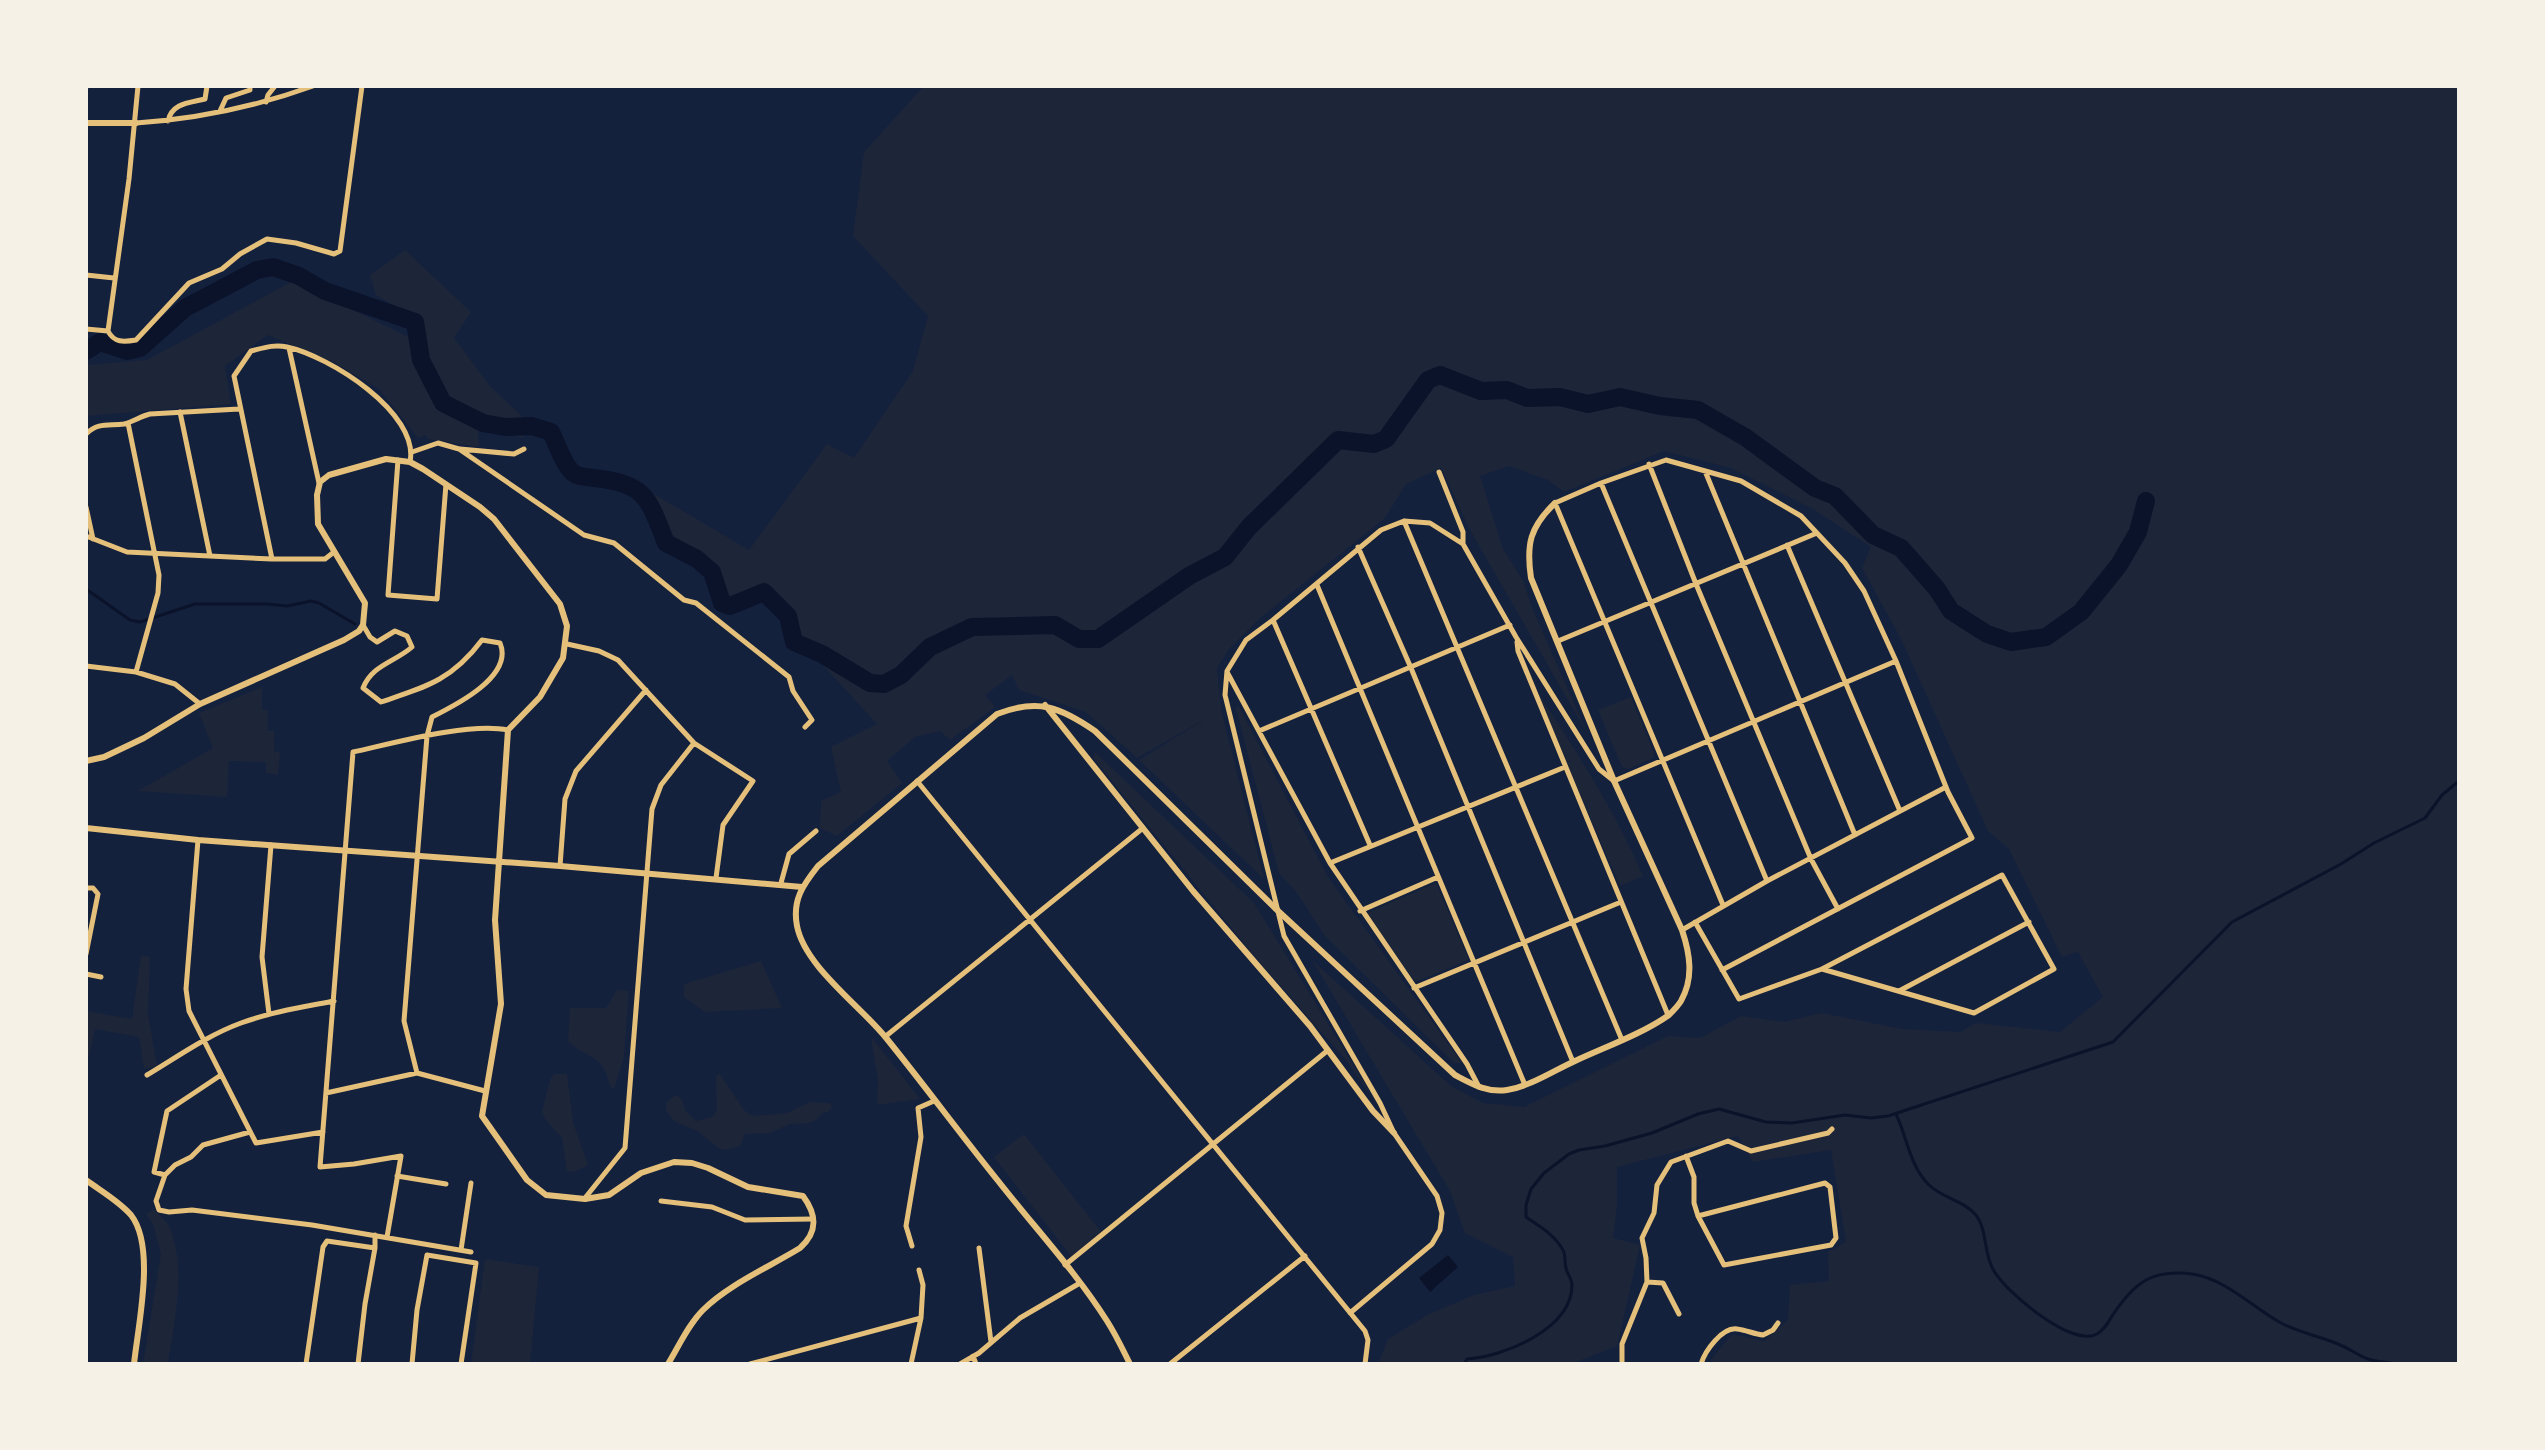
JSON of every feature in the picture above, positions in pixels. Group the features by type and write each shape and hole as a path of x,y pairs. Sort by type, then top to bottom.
{"street":[{"path":"138,86 136,123 108,331 118,341 136,340 189,283 222,269 240,254 267,239 279,239 334,254 340,251 362,86"},
{"path":"168,121 170,112 176,106 205,99 207,86"},
{"path":"220,112 226,98 250,90 250,86"},
{"path":"266,103 275,86"},
{"path":"86,123 168,121 266,103 312,86"},
{"path":"86,275 114,278"},
{"path":"86,329 108,331"},
{"path":"272,559 234,376 251,351 272,345 289,347 331,366 379,398 405,428 412,452 410,462"},
{"path":"86,761 104,757 144,738 200,704 344,640 363,625 365,603 318,524 319,486 289,347"},
{"path":"86,434 103,424 128,423 139,416 239,409"},
{"path":"180,412 210,556"},
{"path":"128,423 159,575 158,593 136,672"},
{"path":"412,452 438,443 459,449 514,454 524,449"},
{"path":"459,449 584,535 614,543 684,600 696,603 777,667 789,677 793,691 812,720 805,727"},
{"path":"319,486 329,475 386,459 410,462 494,519 560,604 567,626 567,644 554,677 540,697 508,730 495,920 501,1004 482,1116 527,1180 546,1195 585,1199 609,1195 641,1173 674,1162 692,1163 748,1187 803,1196 812,1209 813,1226 806,1243 701,1311 668,1364"},
{"path":"398,460 388,595 437,599 446,484"},
{"path":"1130,1364 1108,1322 1080,1283 934,1101 886,1036 819,965 806,948 797,927 796,904 802,887 818,866 997,714 1019,706 1045,705 1072,715 1095,731 1276,909 1455,1075 1479,1088 1492,1090 1525,1085 1668,1015 1685,992 1690,955 1682,930 1614,781 1531,578 1527,554 1539,519 1555,503 1649,464 1666,460 1741,481 1801,516 1845,563 1864,591 1896,661 1946,787 1972,838 1722,970"},
{"path":"1649,464 1811,859 1838,909"},
{"path":"1705,471 1855,835"},
{"path":"1439,472 1463,532 1463,544"},
{"path":"1601,483 1767,881"},
{"path":"1555,503 1723,905"},
{"path":"86,507 93,539"},
{"path":"1404,521 1622,1040"},
{"path":"1350,1313 1432,1244 1440,1230 1442,1213 1437,1196 1394,1133 1380,1103 1284,936 1225,695 1227,671 1246,640 1381,530 1404,521 1430,523 1463,544 1516,637 1599,769 1614,781"},
{"path":"1558,641 1817,533"},
{"path":"86,536 127,552 155,554 325,559 334,552"},
{"path":"1787,545 1900,811"},
{"path":"1358,547 1573,1062"},
{"path":"1317,585 1525,1085"},
{"path":"1273,620 1370,845"},
{"path":"363,625 377,642 395,631 407,636 412,647 378,667 366,680 363,688 381,702 441,680 468,659 482,640 500,643 504,651 500,665 487,683 432,717 427,736 404,1021 417,1073"},
{"path":"1259,731 1510,625"},
{"path":"1516,637 1518,651 1668,1015"},
{"path":"567,644 599,651 618,660 694,743 753,781 723,825 716,878"},
{"path":"1614,781 1896,661"},
{"path":"86,666 136,672 175,684 200,704"},
{"path":"1227,671 1330,863 1467,1064 1479,1088"},
{"path":"560,866 565,799 576,771 646,690"},
{"path":"1045,705 1193,891 1310,1026 1373,1111 1394,1133"},
{"path":"387,1237 401,1156 320,1167 353,752 427,736 495,727 508,730"},
{"path":"585,1199 625,1148 652,809 661,785 694,743"},
{"path":"1330,863 1565,767"},
{"path":"917,781 1365,1331 1368,1340 1365,1364"},
{"path":"1682,930 1767,881 1946,787"},
{"path":"86,828 198,840 647,872 802,887"},
{"path":"886,1036 1143,828"},
{"path":"781,883 789,854 816,831"},
{"path":"198,840 186,989 189,1011 256,1143 323,1132"},
{"path":"269,1014 262,957 271,845"},
{"path":"1695,922 1739,999 1822,969 2002,875 2054,969 1974,1013 1822,969"},
{"path":"1360,911 1438,877"},
{"path":"86,888 93,888 98,894 86,954"},
{"path":"1414,988 1621,902"},
{"path":"1898,991 2029,922"},
{"path":"86,974 101,977"},
{"path":"147,1075 238,1024 269,1014 334,1001"},
{"path":"1065,1265 1327,1051"},
{"path":"326,1094 417,1073 485,1091"},
{"path":"165,1175 154,1172 167,1111 221,1075"},
{"path":"912,1246 906,1226 921,1137 918,1108 934,1101"},
{"path":"1622,1364 1622,1344 1647,1282 1642,1238 1654,1213 1657,1185 1671,1162 1728,1141 1751,1151 1828,1133 1832,1129"},
{"path":"250,1132 203,1145 191,1157 175,1165 165,1175 156,1201 159,1210 192,1210 375,1235 471,1252"},
{"path":"1686,1156 1694,1177 1694,1203 1698,1216 1724,1265 1831,1245 1836,1238 1830,1187 1825,1183 1698,1216"},
{"path":"397,1176 446,1184"},
{"path":"86,1180 131,1215 142,1235 145,1261 134,1364"},
{"path":"461,1250 471,1183"},
{"path":"661,1201 712,1207 745,1220 813,1219"},
{"path":"358,1364 375,1235"},
{"path":"306,1364 323,1247 327,1241 375,1248"},
{"path":"979,1248 991,1343"},
{"path":"412,1364 417,1310 427,1255 476,1263 461,1364"},
{"path":"1170,1364 1305,1256"},
{"path":"911,1364 921,1318 923,1285 919,1270"},
{"path":"1647,1282 1663,1283 1679,1314"},
{"path":"960,1364 1020,1318 1080,1283"},
{"path":"750,1364 921,1318"},
{"path":"1701,1364 1714,1343 1727,1330 1735,1328 1763,1335 1778,1323"},
{"path":"973,1356 976,1364"}],"shaded area":[{"path":"924,86 2459,86 2459,1364 1714,1364 1711,1360 1732,1334 1764,1341 1788,1320 1790,1285 1829,1281 1828,1252 1846,1242 1831,1150 1753,1162 1738,1136 1617,1167 1613,1238 1640,1245 1617,1346 1571,1364 1378,1364 1388,1339 1429,1314 1474,1295 1515,1286 1513,1257 1465,1233 1450,1191 1312,960 1451,1086 1483,1103 1524,1107 1668,1036 1700,1038 1741,1016 1784,1022 1822,1013 1902,1029 1960,1032 1976,1023 2060,1032 2103,997 2078,952 2062,957 2009,849 1988,831 1901,639 1862,568 1871,547 1813,509 1731,468 1664,451 1564,492 1548,480 1509,466 1480,476 1503,549 1523,581 1588,735 1470,530 1441,468 1406,484 1385,518 1260,618 1229,649 1217,668 1221,710 1264,879 1139,760 1212,715 1137,758 1086,712 1019,690 1012,675 985,695 995,707 950,740 940,731 915,737 887,761 902,783 837,836 820,828 821,801 841,792 831,747 877,724 758,591 733,600 668,530 654,494 749,550 827,444 854,458 913,371 928,316 853,236 864,152"},
{"path":"405,250 471,312 454,338 489,385 529,423 523,438 496,430 478,431 479,447 428,439 426,435 418,438 379,389 335,363 268,335 225,366 231,404 86,416 86,365 147,360 293,281 413,339 418,320 376,295 370,275"},
{"path":"1531,682 1606,801 1643,876 1620,886"},
{"path":"262,687 262,710 268,710 268,731 274,731 274,751 280,752 278,775 266,773 266,762 229,761 227,797 138,791 213,748 199,713"},
{"path":"1631,697 1654,753 1653,758 1628,769 1622,767 1598,710"},
{"path":"1238,705 1328,877 1462,1063 1454,1063 1325,936 1297,893 1279,873 1236,709"},
{"path":"1095,752 1254,903 1376,1102 1345,1059 1250,951 1093,758"},
{"path":"1436,883 1469,960 1415,982 1367,913"},
{"path":"141,955 150,957 148,1014 157,1066 144,1069 139,1037 95,1029 86,1069 86,1011 132,1019"},
{"path":"761,961 782,1008 705,1012 684,997 684,984"},
{"path":"617,990 629,991 624,1057 614,1089 601,1064 568,1041 570,1008 606,1008"},
{"path":"871,1038 920,1099 877,1105 878,1080"},
{"path":"719,1073 744,1110 753,1116 787,1113 810,1102 830,1103 832,1107 809,1123 790,1124 770,1133 745,1134 740,1146 726,1150 718,1148 699,1132 674,1121 666,1110 666,1102 676,1095 696,1121 712,1117 717,1110 716,1077"},
{"path":"554,1074 567,1074 573,1122 588,1165 574,1172 567,1171 562,1138 542,1112"},
{"path":"1024,1134 1101,1232 1071,1256 994,1157"},
{"path":"154,1209 170,1228 178,1261 178,1296 168,1364 143,1364 161,1254 153,1224 146,1214"},
{"path":"1448,1255 1458,1267 1430,1292 1419,1278"},
{"path":"485,1259 539,1267 530,1364 471,1364"}],"waterway":[{"path":"86,351 100,342 127,351 140,348 185,308 257,270 273,267 299,276 325,291 415,322 421,360 443,403 483,423 505,427 532,426 551,432 573,473 625,484 643,496 666,543 697,559 712,572 722,603 730,606 764,592 788,616 794,642 822,654 870,683 884,684 901,675 930,647 972,627 1055,625 1079,639 1098,639 1189,576 1225,557 1249,527 1338,440 1374,444 1386,439 1428,380 1440,375 1481,391 1507,390 1527,398 1560,397 1588,404 1620,397 1698,410 1745,437 1815,488 1835,496 1873,535 1901,548 1937,589 1951,611 1987,634 2011,642 2046,637 2081,612 2119,565 2138,532 2146,501"},
{"path":"86,589 130,620 140,622 195,604 287,606 311,601 355,624"},
{"path":"1464,1364 1467,1359 1499,1353 1533,1338 1561,1315 1569,1301 1572,1283 1564,1252 1551,1235 1526,1217 1531,1189 1544,1173 1569,1154 1652,1133 1719,1109 1766,1122 1792,1123 1845,1115 1888,1116 2113,1042 2232,922 2425,818 2442,795 2459,781"},
{"path":"1896,1114 1913,1161 1923,1178 1934,1189 1965,1205 1975,1214 1982,1227 1994,1271 2025,1304 2057,1326 2086,1336 2097,1334 2128,1295 2145,1281 2165,1274 2192,1274 2227,1287 2288,1326 2338,1344 2367,1359 2395,1364"}]}
